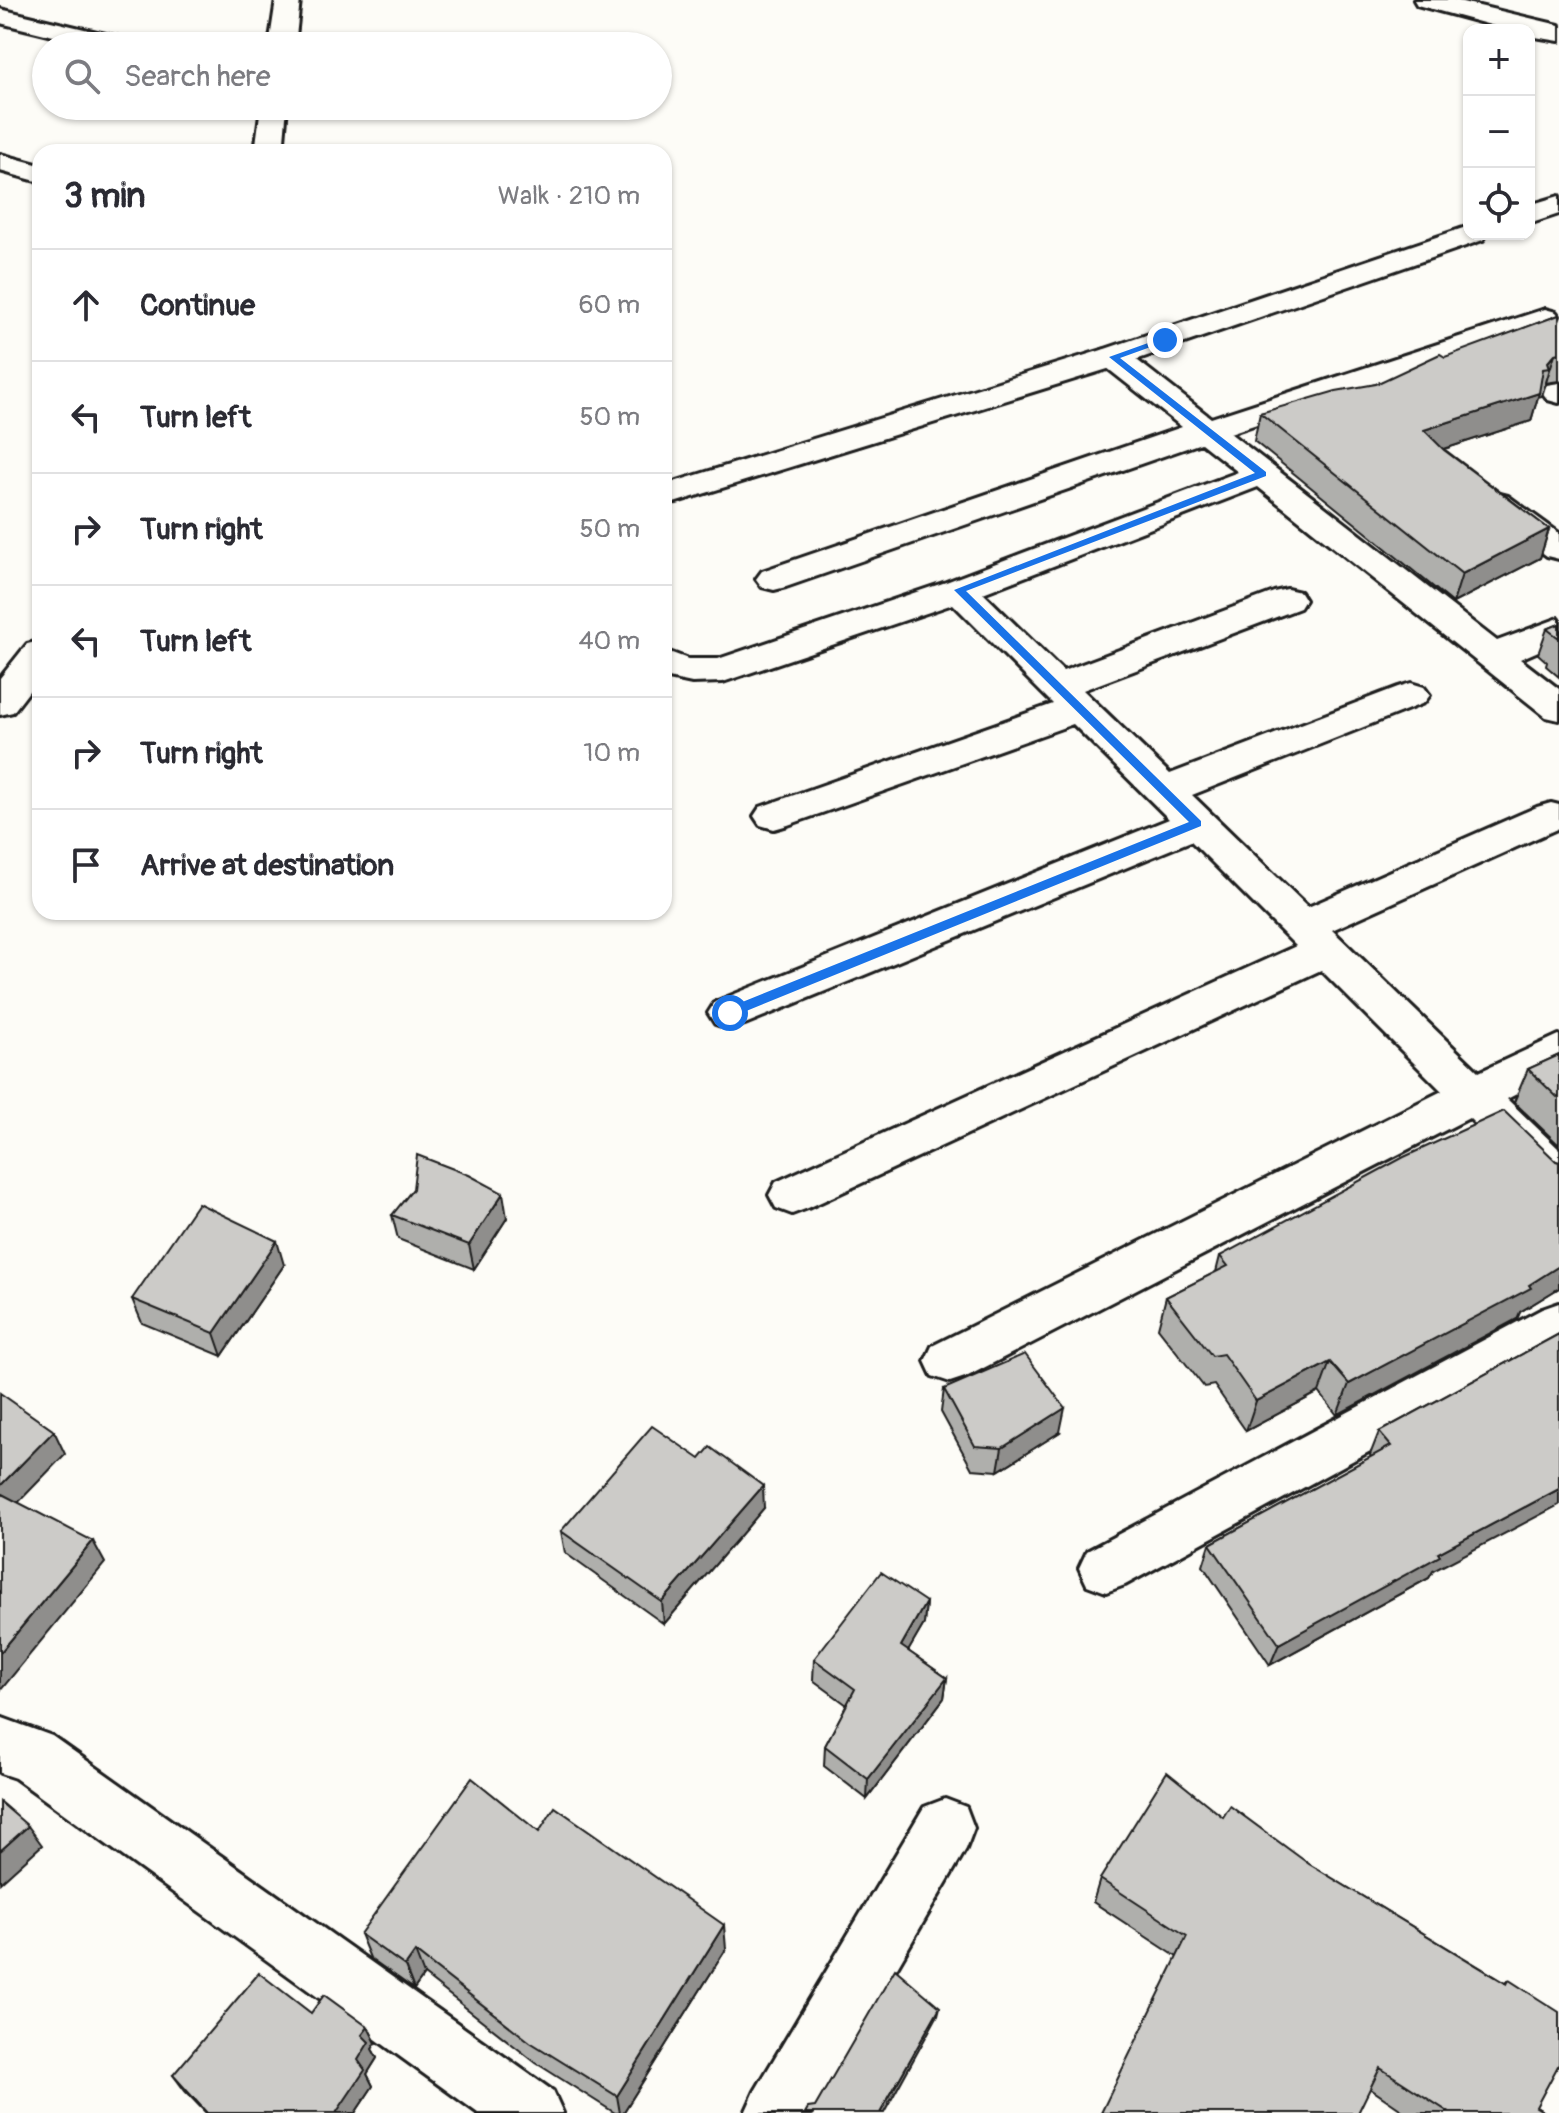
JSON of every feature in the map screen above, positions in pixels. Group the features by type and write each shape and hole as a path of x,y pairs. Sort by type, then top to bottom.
{"street":[{"path":"284,32 288,0"},
{"path":"1426,0 1559,33"},
{"path":"0,16 67,32"},
{"path":"270,144 272,120"},
{"path":"0,162 32,172"},
{"path":"1535,213 1559,204"},
{"path":"672,494 1113,357 1463,237"},
{"path":"774,579 1206,430 1545,318"},
{"path":"1113,357 1559,708"},
{"path":"672,667 689,671 723,670 959,590 1262,474"},
{"path":"1474,487 1559,549"},
{"path":"959,590 1559,1178"},
{"path":"774,816 1069,697 1287,600"},
{"path":"1494,656 1559,629"},
{"path":"0,703 32,662"},
{"path":"1164,791 1411,695"},
{"path":"792,1195 1314,938 1551,816"},
{"path":"730,1013 1197,823"},
{"path":"950,1361 1559,1052"},
{"path":"1106,1568 1559,1324"},
{"path":"0,1745 32,1756 531,2113"},
{"path":"777,2113 945,1828"}],"building":[{"path":"1559,315 1559,353 1548,362 1550,368 1543,369 1539,393 1424,430 1444,450 1549,529 1462,574 1260,413 1336,391 1376,384 1440,354 1445,357"},
{"path":"1559,624 1559,638 1547,629"},
{"path":"1559,1055 1559,1099 1528,1069"},
{"path":"1504,1111 1559,1162 1559,1266 1529,1285 1531,1288 1349,1384 1330,1362 1256,1401 1223,1354 1212,1356 1166,1297 1228,1266 1220,1256 1404,1157"},
{"path":"417,1155 469,1175 503,1193 469,1245 392,1215 413,1189"},
{"path":"198,1203 277,1241 214,1333 132,1299"},
{"path":"1559,1334 1559,1489 1438,1553 1440,1556 1279,1644 1210,1544 1391,1446 1379,1432"},
{"path":"1025,1354 1065,1408 1002,1448 975,1446 944,1389"},
{"path":"0,1393 54,1431 0,1486"},
{"path":"652,1426 700,1459 710,1447 763,1486 662,1602 561,1531"},
{"path":"0,1493 93,1541 0,1653"},
{"path":"881,1572 926,1602 901,1646 947,1678 868,1779 825,1746 855,1689 814,1659"},
{"path":"1167,1772 1223,1817 1230,1806 1309,1864 1559,2012 1559,2064 1536,2107 1546,2113 1450,2113 1380,2068 1358,2113 1101,2113 1187,1936 1100,1879"},
{"path":"472,1778 539,1832 555,1807 724,1925 617,2096 530,2042 415,1952 405,1966 360,1934"},
{"path":"0,1802 28,1826 0,1851"},
{"path":"895,1969 940,2007 880,2113 805,2113 808,2108 815,2107"},
{"path":"259,1973 311,2013 324,1995 368,2027 362,2035 369,2042 358,2060 365,2070 336,2113 207,2113 173,2075"}],"route":[{"path":"730,1013 1197,823 959,590 1262,474 1113,357 1165,340"}]}
